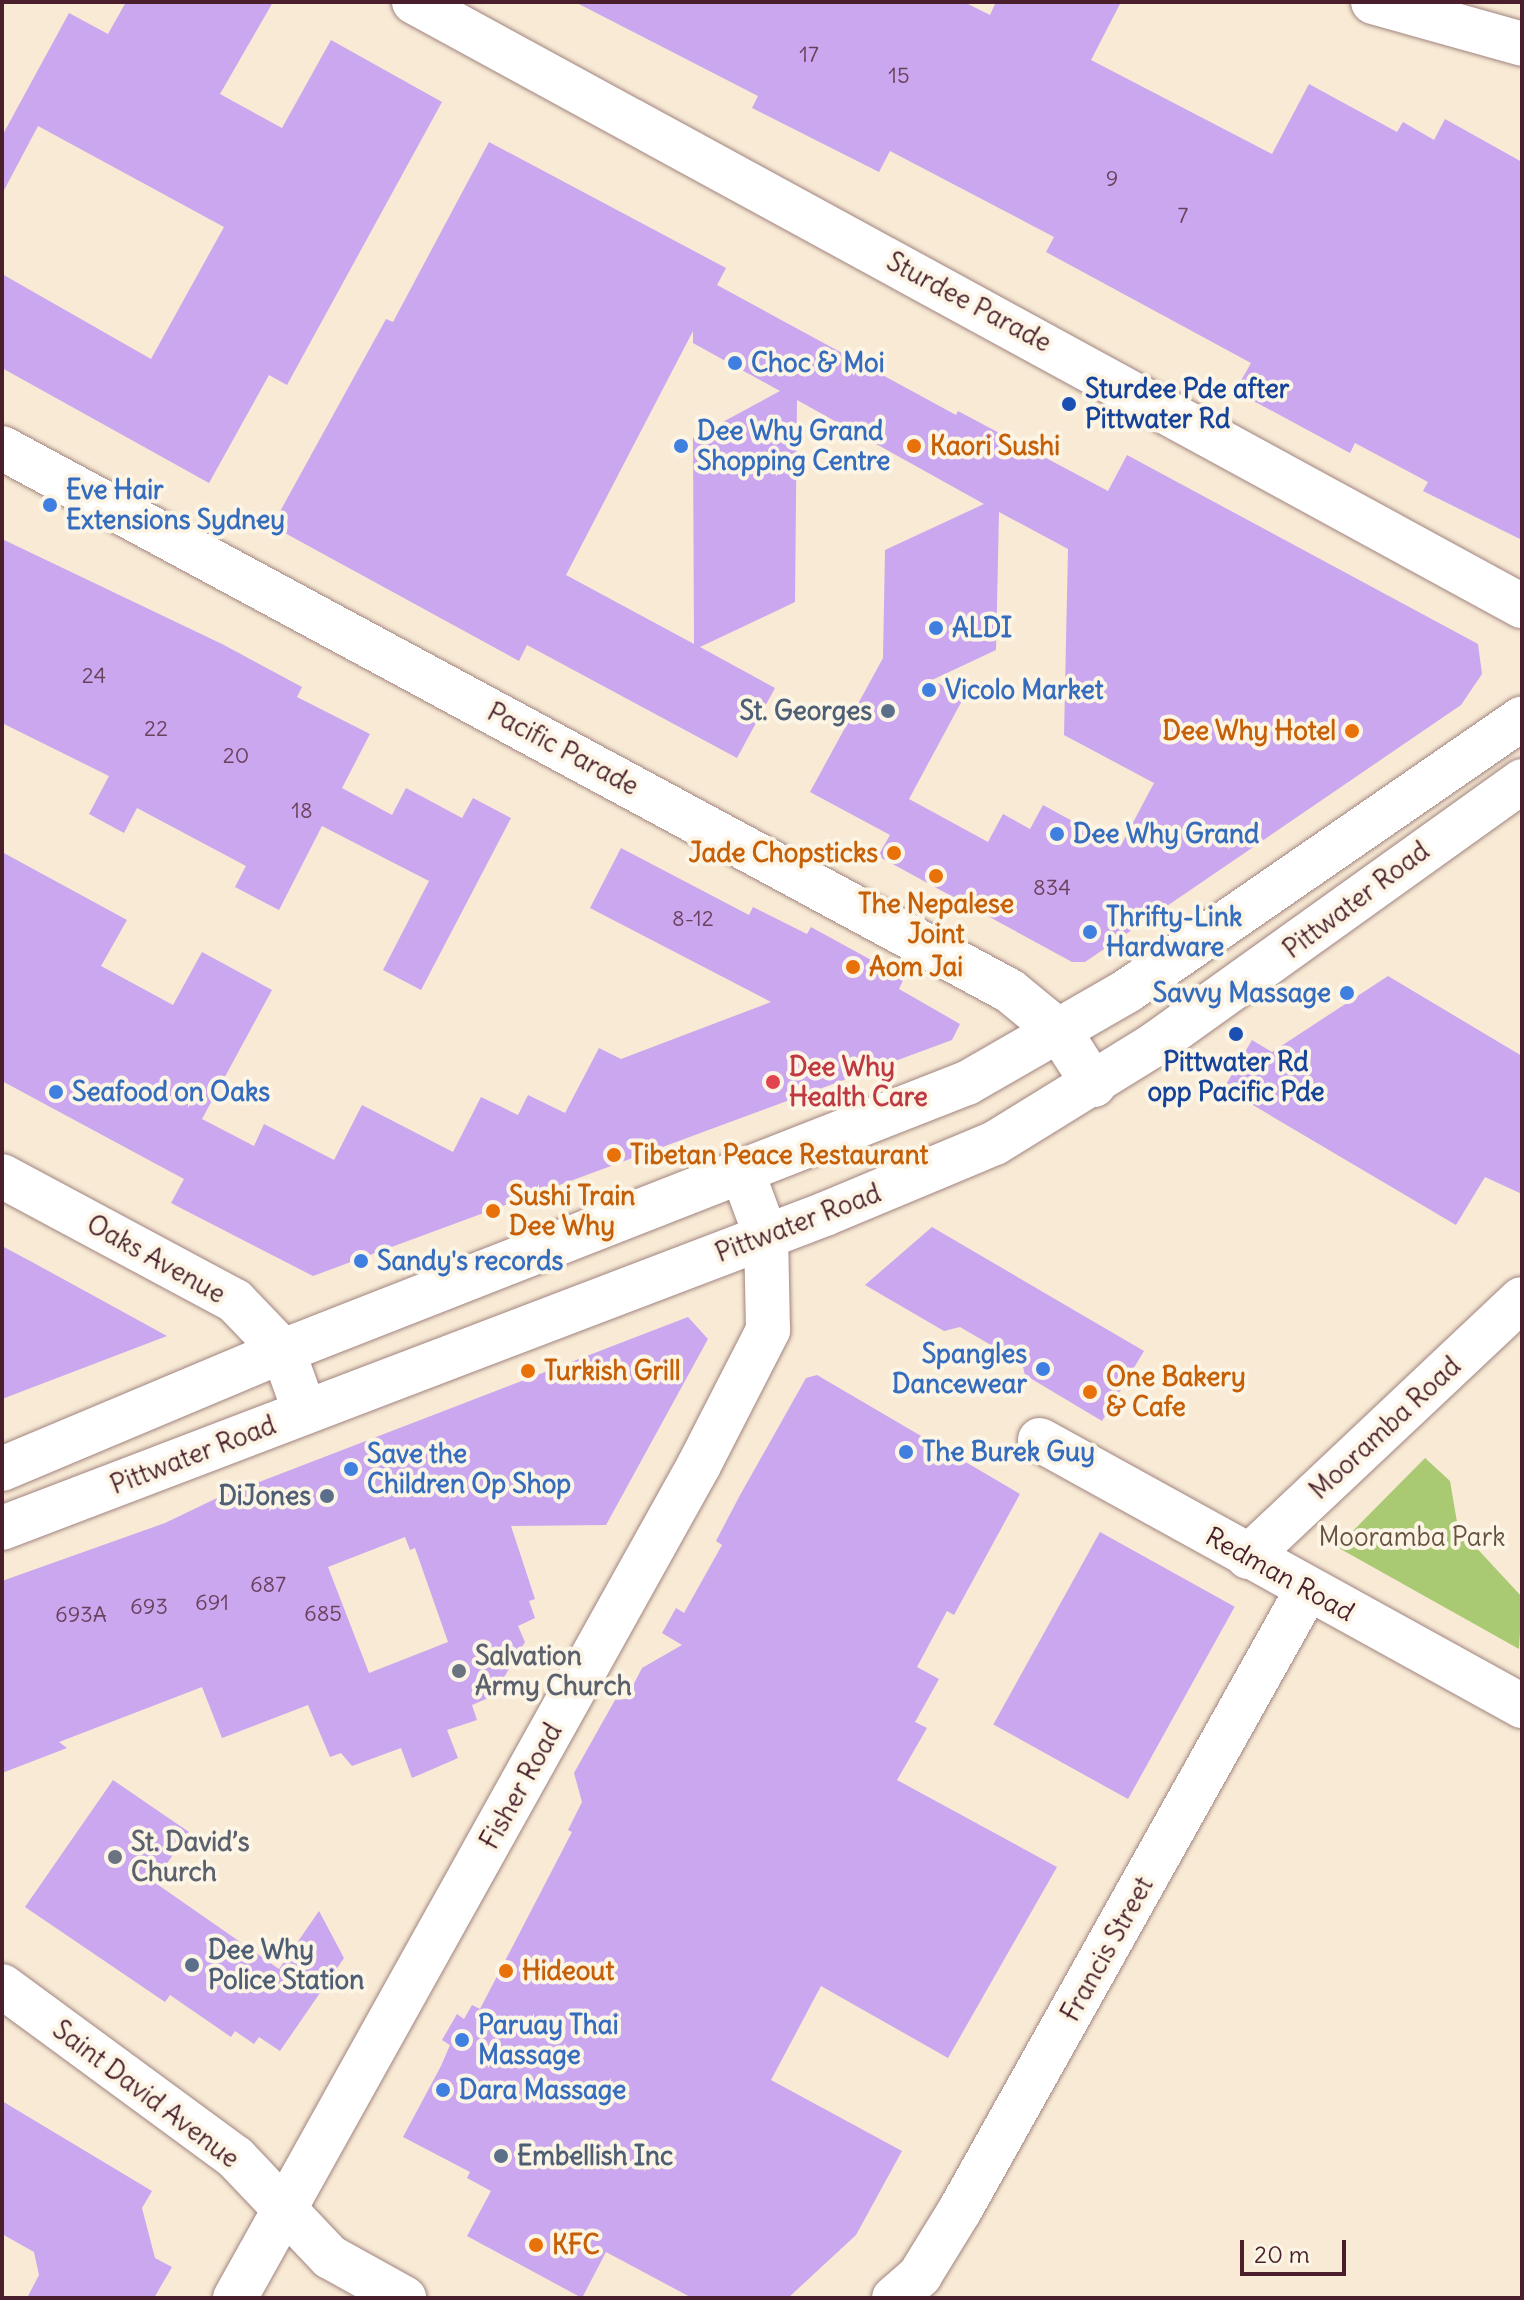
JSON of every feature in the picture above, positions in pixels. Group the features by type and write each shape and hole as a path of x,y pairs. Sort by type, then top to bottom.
{"main road":[{"name":"Sturdee Parade","path":"414,2 1522,606"},
{"path":"1373,2 1522,44"},
{"name":"Pacific Parade","path":"2,448 1010,991 1060,1032 1094,1085"},
{"name":"Pittwater Road","path":"2,1469 283,1351 967,1083 1060,1032 1522,718"},
{"name":"Pittwater Road","path":"2,1528 766,1236 995,1143 1094,1085 1522,781"},
{"name":"Fisher Road","path":"235,2298 741,1387 768,1330 766,1236 742,1171"},
{"name":"Oaks Avenue","path":"2,1176 235,1301 283,1351 305,1412"},
{"name":"Mooramba Road","path":"1248,1557 1522,1299"},
{"name":"Redman Road","path":"1040,1440 1522,1706"},
{"name":"Francis Street","path":"894,2298 920,2275 960,2210 1307,1590"},
{"name":"Saint David Avenue","path":"2,1986 166,2103 235,2157 330,2257 404,2298"}],"green space":[{"name":"Mooramba Park","path":"1425,1458 1450,1481 1458,1528 1522,1597 1519,1649 1337,1547"}],"building":[{"path":"126,2 273,2 220,94 282,128 331,40 442,102 287,385 269,375 209,483 2,368 2,274 151,359 224,227 38,126 2,194 2,136 69,13 108,34"},
{"path":"575,2 964,2 990,15 996,2 1121,2 1091,60 1272,154 1309,84 1397,132 1403,122 1434,140 1445,119 1522,162 1522,540 1423,491 1428,482 1355,443 1350,453 1235,391 1251,363 1046,252 1054,237 890,151 879,172 752,108 758,96"},
{"path":"489,142 726,268 717,285 956,415 958,411 1108,491 1127,455 1478,644 1482,674 1461,705 1085,962 1072,962 878,856 890,835 810,792 883,658 885,550 984,504 797,400 795,602 700,647 775,688 737,758 527,645 519,661 272,526 386,319 393,322","holes":["693,331 693,343 780,391 693,438 694,644 566,575","999,512 1068,549 1064,735 1154,783 1120,847 1043,805 1030,829 1003,814 988,842 909,799 964,697 932,680 996,650"]},
{"path":"2,539 222,644 302,687 297,697 370,734 342,788 392,815 406,788 462,818 473,798 511,818 421,990 383,970 429,881 322,826 279,910 235,887 246,866 137,808 124,833 89,814 109,776 2,723"},
{"path":"621,848 749,915 753,907 807,934 811,927 904,978 899,989 960,1024 952,1040 313,1276 171,1203 184,1179 2,1081 2,852 127,920 101,966 173,1005 202,952 272,990 202,1119 254,1146 264,1124 334,1160 362,1105 453,1152 481,1097 518,1115 528,1095 565,1113 599,1048 621,1059 771,1002 590,908"},
{"path":"1388,976 1522,1056 1522,1194 1485,1177 1456,1225 1224,1088 1252,1040 1272,1052"},
{"path":"932,1227 1144,1351 1102,1421 1025,1375 1022,1363 960,1327 944,1331 865,1285"},
{"path":"2,1246 32,1262 167,1336 2,1399"},
{"path":"688,1317 708,1339 606,1525 511,1526 535,1599 529,1601 535,1618 518,1626 525,1642 493,1696 472,1705 477,1720 447,1730 458,1758 412,1778 401,1748 352,1766 341,1753 330,1757 308,1705 222,1738 202,1687 59,1742 67,1748 2,1773 2,1581 165,1523 215,1499","holes":["405,1537 410,1550 415,1548 448,1642 369,1673 328,1567"]},
{"path":"817,1375 1020,1494 954,1615 947,1611 917,1667 939,1679 915,1722 927,1728 897,1780 1057,1867 948,2058 821,1986 771,2080 902,2151 856,2235 788,2298 692,2298 606,2252 582,2298 467,2236 491,2191 467,2178 470,2172 403,2137 450,2045 442,2040 457,2014 464,2019 472,2005 480,2009 572,1832 568,1830 582,1802 574,1773 615,1700 626,1699 642,1668 682,1645 662,1633 676,1608 684,1613 722,1545 716,1541 739,1497 806,1378"},
{"path":"1100,1532 1235,1607 1128,1799 993,1724"},
{"path":"113,1780 189,1832 154,1882 279,1969 319,1911 344,1958 280,2051 259,2037 254,2044 235,2031 231,2037 170,1995 165,2002 25,1907"},
{"path":"2,2101 152,2191 142,2208 155,2258 172,2267 154,2298 27,2298 39,2275 34,2252 2,2234"}],"place":[{"name":"Choc & Moi","path":"735,363"},
{"name":"Sturdee Pde after Pittwater Rd","path":"1069,404"},
{"name":"Dee Why Grand Shopping Centre","path":"681,446"},
{"name":"Kaori Sushi","path":"914,446"},
{"name":"Eve Hair Extensions Sydney","path":"50,505"},
{"name":"ALDI","path":"936,628"},
{"name":"Vicolo Market","path":"929,690"},
{"name":"St. Georges","path":"888,711"},
{"name":"Dee Why Hotel","path":"1352,731"},
{"name":"Dee Why Grand","path":"1057,834"},
{"name":"Jade Chopsticks","path":"894,853"},
{"name":"The Nepalese Joint","path":"936,876"},
{"name":"Thrifty-Link Hardware","path":"1090,932"},
{"name":"Aom Jai","path":"853,967"},
{"name":"Savvy Massage","path":"1347,993"},
{"name":"Pittwater Rd opp Pacific Pde","path":"1236,1034"},
{"name":"Dee Why Health Care","path":"773,1082"},
{"name":"Seafood on Oaks","path":"56,1092"},
{"name":"Tibetan Peace Restaurant","path":"614,1155"},
{"name":"Sushi Train Dee Why","path":"493,1211"},
{"name":"Sandy's records","path":"361,1261"},
{"name":"Spangles Dancewear","path":"1043,1369"},
{"name":"Turkish Grill","path":"528,1371"},
{"name":"One Bakery & Cafe","path":"1090,1392"},
{"name":"The Burek Guy","path":"906,1452"},
{"name":"Save the Children Op Shop","path":"351,1469"},
{"name":"DiJones","path":"327,1496"},
{"name":"Salvation Army Church","path":"459,1671"},
{"name":"St. David’s Church","path":"115,1857"},
{"name":"Dee Why Police Station","path":"192,1965"},
{"name":"Hideout","path":"506,1971"},
{"name":"Paruay Thai Massage","path":"462,2040"},
{"name":"Dara Massage","path":"443,2090"},
{"name":"Embellish Inc","path":"501,2156"},
{"name":"KFC","path":"536,2245"}]}
